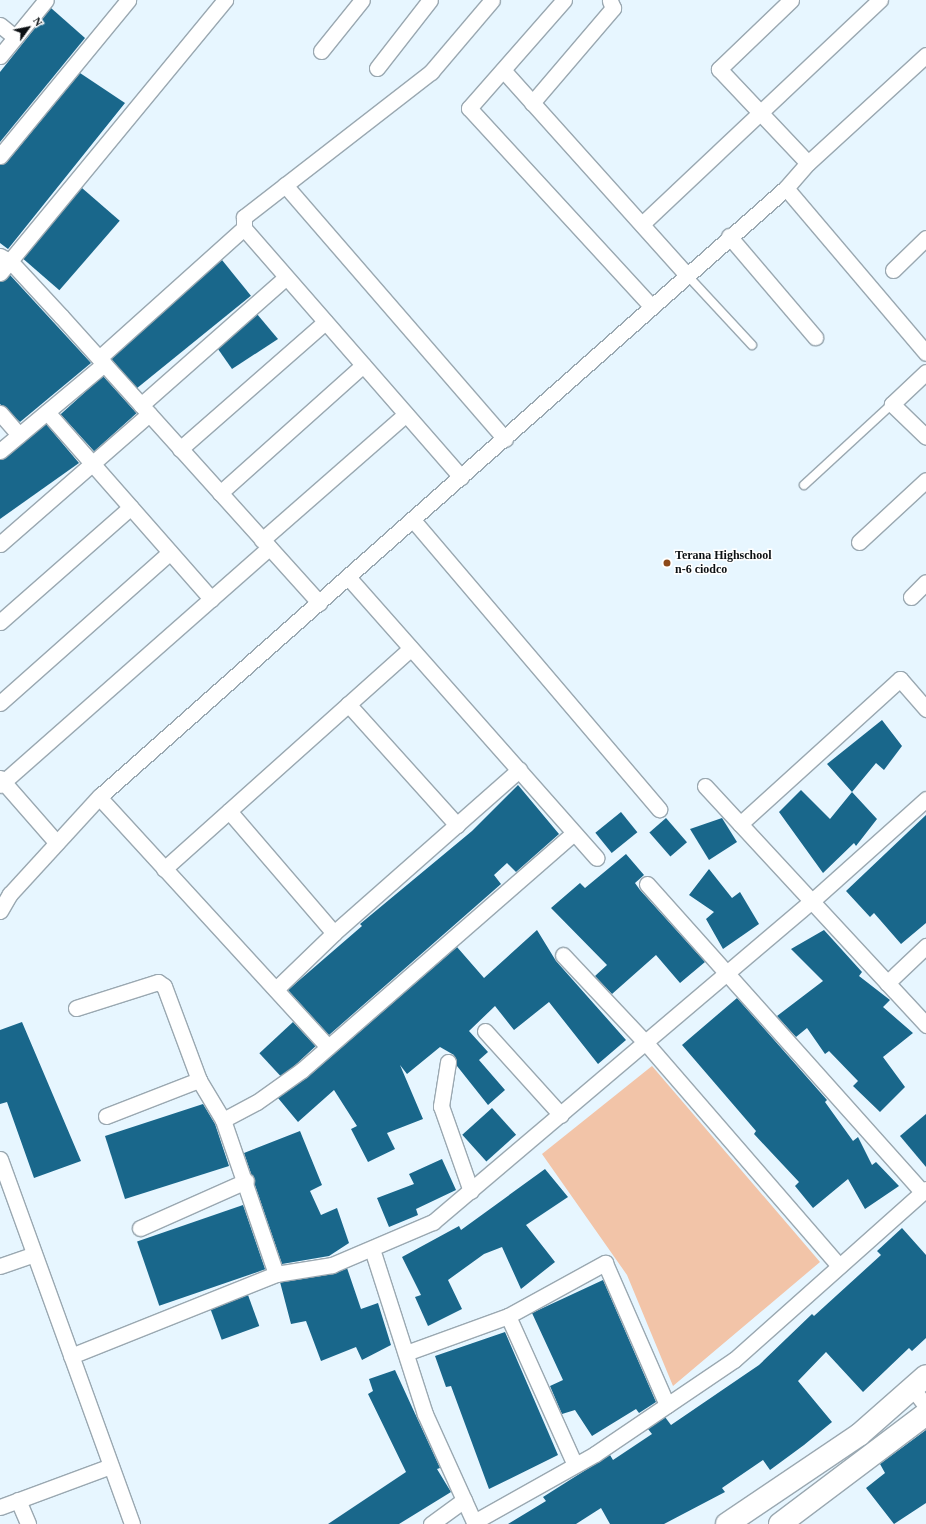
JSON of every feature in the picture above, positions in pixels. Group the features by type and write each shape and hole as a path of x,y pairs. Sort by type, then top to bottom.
{"street":[{"path":"0,56 46,0"},
{"path":"0,156 128,0"},
{"path":"0,273 6,259 225,0"},
{"path":"377,68 430,0"},
{"path":"461,478 244,228 244,217 431,72 492,0"},
{"path":"564,0 470,108 651,306"},
{"path":"532,103 613,8 610,0"},
{"path":"791,0 719,69 808,163"},
{"path":"642,224 880,0"},
{"path":"321,51 357,2"},
{"path":"0,25 15,38"},
{"path":"0,911 10,894 99,797 505,439 686,274 786,188 808,163 926,55"},
{"path":"503,70 686,274"},
{"path":"285,185 505,439"},
{"path":"786,188 926,353"},
{"path":"0,451 47,412 244,228"},
{"path":"729,236 815,337"},
{"path":"893,270 926,238"},
{"path":"6,259 102,361 319,603"},
{"path":"0,544 92,463 145,409 286,276"},
{"path":"180,449 325,322"},
{"path":"220,493 363,365"},
{"path":"926,372 892,404 926,437"},
{"path":"47,412 211,599"},
{"path":"0,413 19,435"},
{"path":"57,843 1,782 211,599 265,544 406,414"},
{"path":"859,542 926,480"},
{"path":"0,622 131,508"},
{"path":"413,520 659,809"},
{"path":"0,703 170,552"},
{"path":"348,577 519,770 573,834 597,858"},
{"path":"911,597 926,582"},
{"path":"164,869 411,648"},
{"path":"740,824 900,679 926,709"},
{"path":"348,704 457,825"},
{"path":"276,989 334,933 519,770"},
{"path":"705,786 926,1025"},
{"path":"99,797 328,1047"},
{"path":"71,1356 276,1274 332,1265 433,1222 471,1192 812,902 926,799"},
{"path":"229,811 334,933"},
{"path":"223,1120 257,1102 328,1047 573,834"},
{"path":"372,1248 425,1414 474,1523 575,1465 734,1360 924,1191 648,884"},
{"path":"887,983 926,946"},
{"path":"563,955 646,1043 839,1266"},
{"path":"76,1008 158,982 168,993 199,1080 223,1120 246,1181 276,1274"},
{"path":"485,1031 561,1115"},
{"path":"448,1062 441,1106 471,1192"},
{"path":"106,1116 199,1080"},
{"path":"0,1159 132,1524"},
{"path":"140,1228 246,1181"},
{"path":"0,1266 34,1254"},
{"path":"406,1353 508,1316 605,1263 667,1405"},
{"path":"508,1316 575,1465"},
{"path":"727,1524 859,1435 919,1382 926,1406"},
{"path":"789,1522 926,1414"},
{"path":"0,1507 112,1466"},
{"path":"18,1500 28,1524"},
{"path":"431,1524 464,1500"}],"lane":[{"path":"686,274 752,345"},
{"path":"804,485 892,404"}],"shaded area":[{"path":"652,1066 820,1262 673,1386 627,1275 542,1154"}],"building":[{"path":"51,8 85,38 0,142 0,72"},
{"path":"80,73 125,103 8,249 0,243 0,165 7,162"},
{"path":"82,188 120,221 59,290 22,257"},
{"path":"222,260 251,296 136,389 107,353"},
{"path":"10,275 91,363 20,422 0,404 0,282"},
{"path":"257,314 278,339 232,369 218,349"},
{"path":"103,376 136,413 94,451 61,414"},
{"path":"46,424 79,463 0,519 0,460"},
{"path":"882,720 902,746 884,770 876,763 852,792 827,764"},
{"path":"518,785 559,834 516,872 507,863 494,875 501,884 329,1035 288,990 362,926 360,924 472,831"},
{"path":"801,790 830,819 852,792 877,819 856,846 854,843 823,873 779,812"},
{"path":"621,812 637,832 612,853 595,833"},
{"path":"926,815 926,923 901,944 874,913 870,917 846,891"},
{"path":"666,818 687,842 670,857 649,832"},
{"path":"722,818 737,842 709,860 690,829"},
{"path":"626,854 644,875 635,883 640,890 705,962 680,983 656,955 612,994 595,976 607,965 551,908 580,883 585,888"},
{"path":"709,869 732,898 740,892 759,924 723,949 706,919 714,912 689,895"},
{"path":"537,930 556,961 626,1040 598,1064 549,1002 514,1030 495,1006 469,1031 488,1052 479,1060 505,1090 488,1105 457,1066 454,1055 440,1047 407,1074 400,1065 423,1119 387,1133 395,1149 368,1162 351,1129 357,1126 334,1090 298,1122 278,1098 308,1077 457,947 484,978"},
{"path":"824,930 862,972 859,976 890,1000 883,1007 913,1033 883,1057 905,1087 880,1112 853,1086 858,1081 829,1051 825,1054 807,1028 796,1037 777,1016 823,981 791,949"},
{"path":"737,998 827,1100 825,1102 853,1141 858,1137 872,1165 876,1162 899,1186 865,1209 848,1179 813,1208 795,1186 799,1182 754,1134 756,1131 682,1045"},
{"path":"22,1022 81,1161 34,1178 7,1102 0,1104 0,1030"},
{"path":"293,1022 316,1046 282,1078 259,1053"},
{"path":"203,1104 215,1124 229,1166 125,1199 105,1136"},
{"path":"492,1108 516,1135 486,1162 462,1135"},
{"path":"926,1114 926,1167 900,1136"},
{"path":"300,1131 322,1185 310,1191 321,1215 337,1208 349,1243 329,1256 282,1264 244,1153"},
{"path":"442,1159 456,1190 416,1209 418,1215 389,1227 377,1198 414,1184 409,1174"},
{"path":"545,1169 568,1197 526,1225 555,1262 521,1289 502,1247 484,1254 448,1280 462,1309 428,1326 415,1297 421,1295 402,1257 459,1226 461,1230"},
{"path":"243,1205 265,1269 159,1306 137,1241"},
{"path":"902,1228 926,1255 926,1338 912,1351 909,1348 863,1392 826,1352 798,1381 832,1422 804,1445 770,1470 763,1460 722,1488 725,1492 664,1524 610,1524 601,1508 576,1524 508,1524 546,1501 543,1497 573,1478 610,1455 613,1460 652,1434 648,1429 665,1417 671,1425 759,1365 812,1314 814,1316 881,1255 877,1251"},
{"path":"347,1268 361,1309 378,1303 391,1345 362,1360 356,1347 321,1361 306,1321 291,1324 280,1282"},
{"path":"603,1280 656,1402 639,1413 636,1409 592,1436 575,1410 562,1414 550,1386 563,1380 532,1313"},
{"path":"248,1295 259,1326 222,1340 210,1309"},
{"path":"505,1332 558,1455 489,1489 451,1386 446,1387 435,1356"},
{"path":"395,1370 440,1468 437,1469 451,1492 399,1524 328,1524 406,1472 368,1394 373,1391 369,1379"},
{"path":"926,1430 926,1503 894,1524 866,1488 885,1473 880,1464"}],"place":[{"name":"Terana Highschool n-6 ciodco","path":"667,563"}]}
